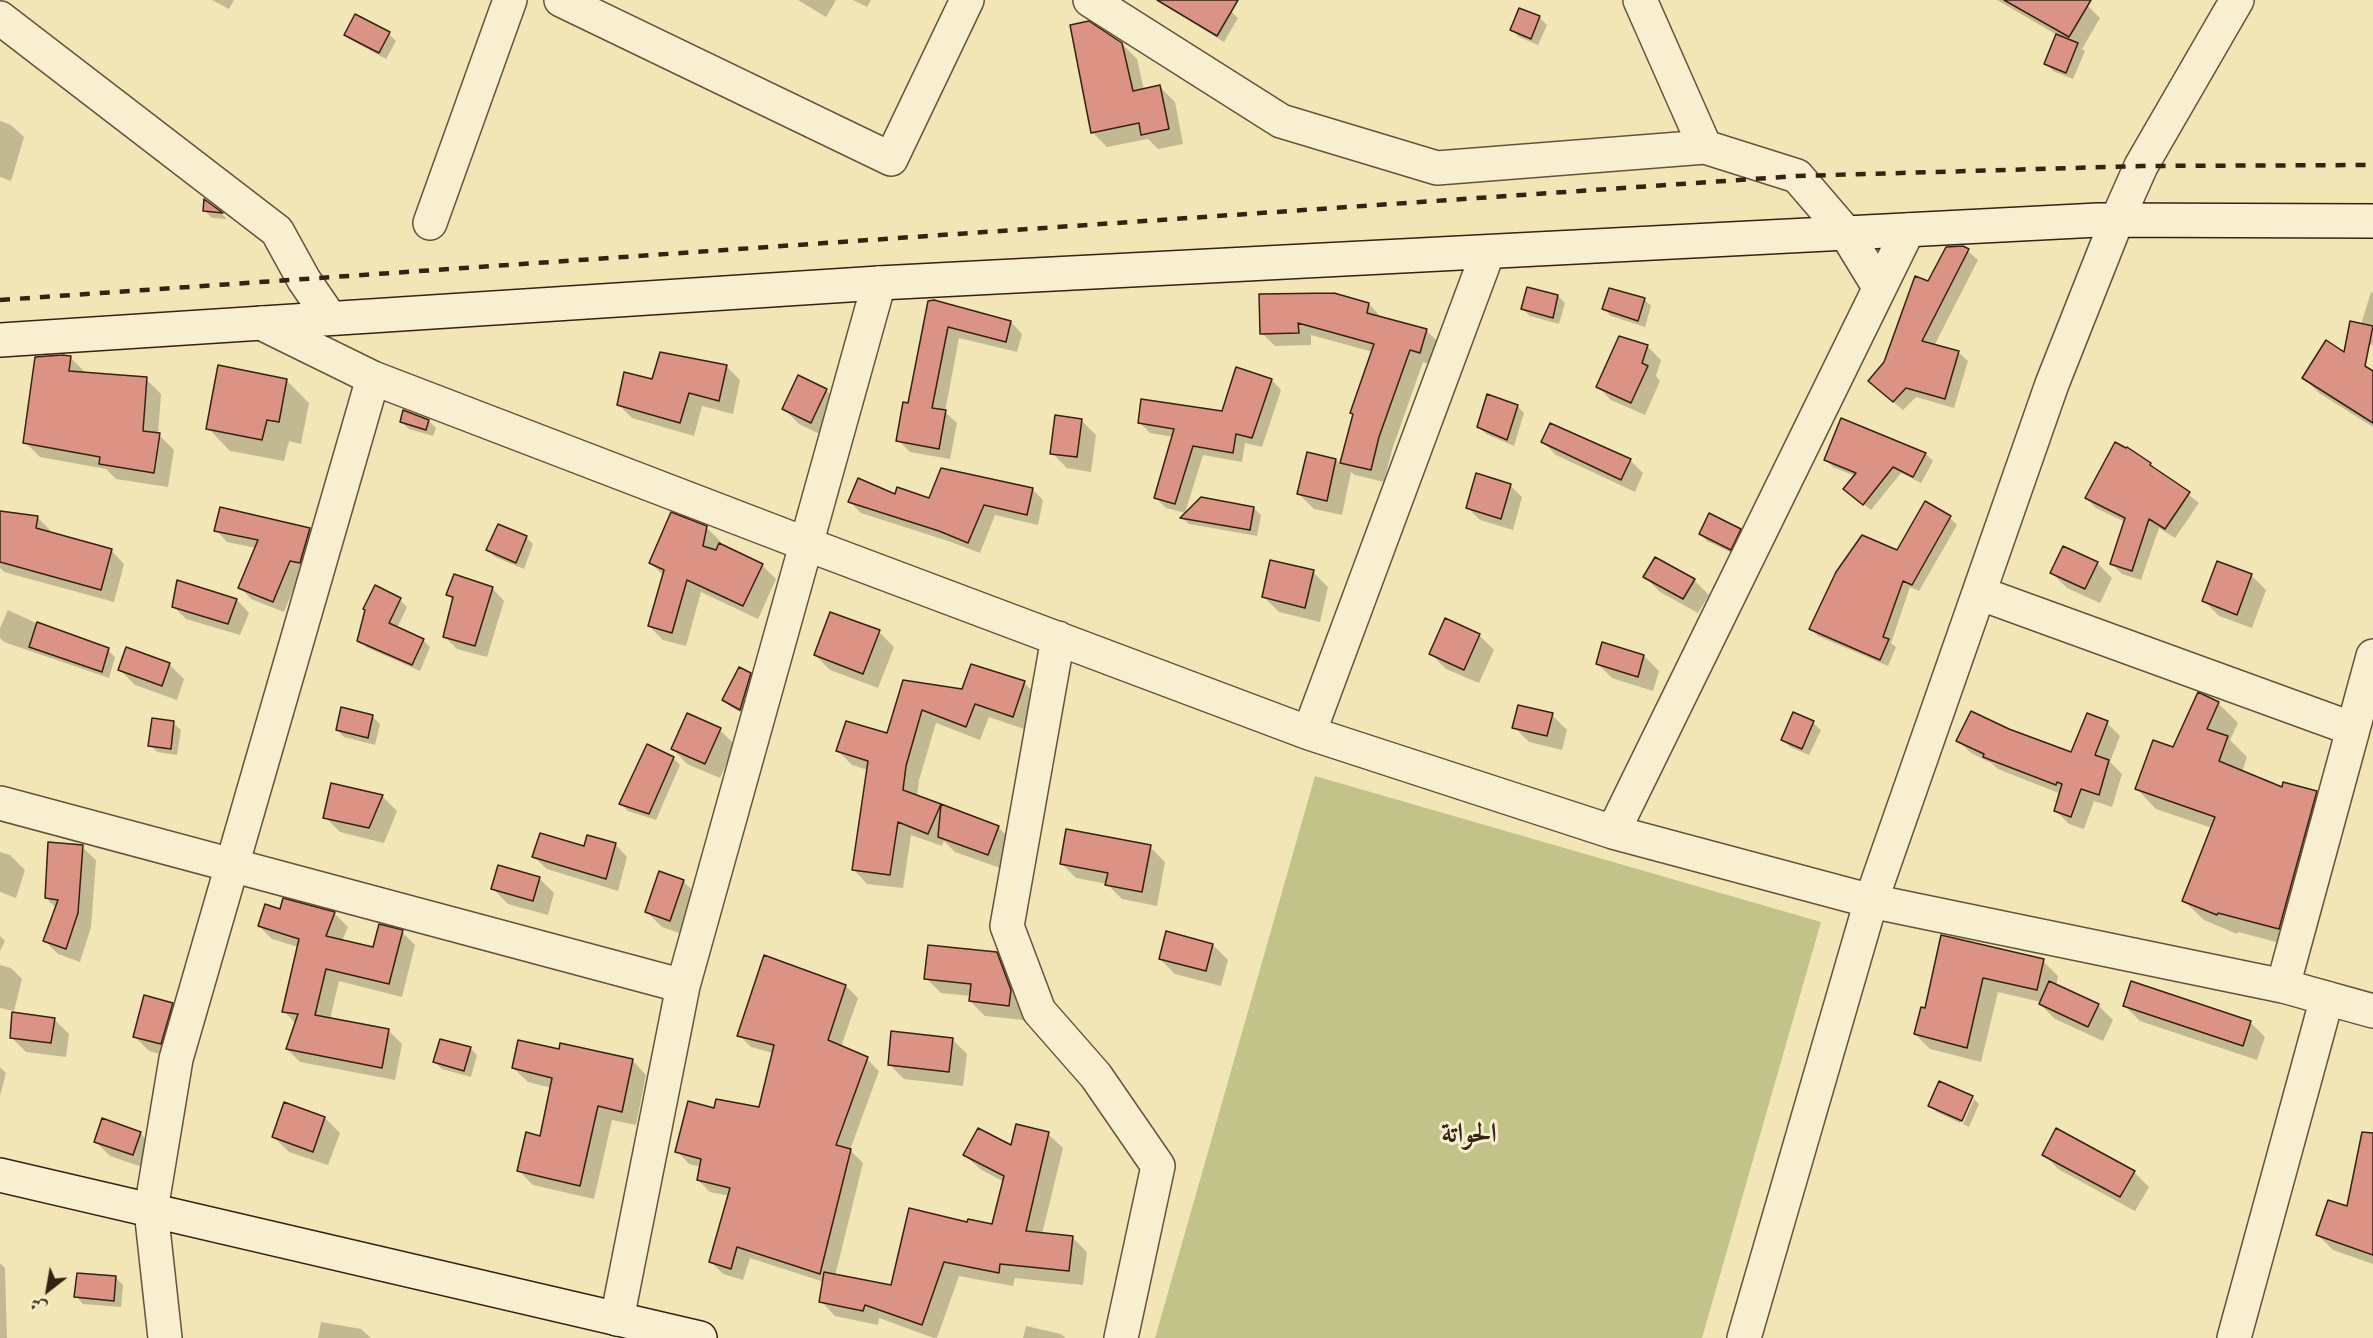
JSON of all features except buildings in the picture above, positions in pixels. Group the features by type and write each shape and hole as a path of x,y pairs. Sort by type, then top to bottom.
{"street":[{"path":"430,223 510,0"},
{"path":"561,0 891,159 967,0"},
{"path":"1090,0 1281,121 1437,168 1705,147 1797,176 1846,233 1880,287"},
{"path":"1640,0 1705,147"},
{"path":"1744,1338 1871,901 2052,384 2140,166 2237,0"},
{"path":"0,18 277,231 304,280 330,318"},
{"path":"0,340 879,283 1846,233 2117,220 2373,221"},
{"path":"1613,832 1908,230"},
{"path":"1309,733 1488,252"},
{"path":"617,1319 683,986 879,283"},
{"path":"261,323 373,378 1309,733 1613,832 1871,901 2283,986 2373,1011"},
{"path":"165,1338 151,1210 176,1059 373,378"},
{"path":"1979,593 2353,729"},
{"path":"1059,638 1007,926 1039,1011 1096,1076 1158,1166 1121,1338"},
{"path":"2283,986 2373,656"},
{"path":"0,802 683,986"},
{"path":"2234,1338 2327,998"},
{"path":"0,1175 617,1319 666,1334 700,1338"}],"green space":[{"path":"1315,776 1821,922 1702,1338 1155,1338"}],"railway":[{"path":"0,300 1797,176 2141,166 2373,165"}],"district":[{"name":"الحواتة","path":"1469,1135"}]}
